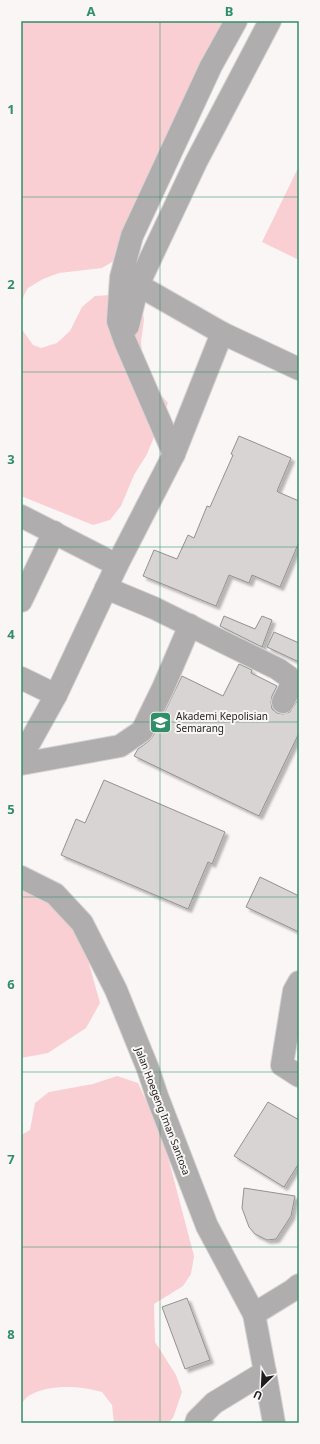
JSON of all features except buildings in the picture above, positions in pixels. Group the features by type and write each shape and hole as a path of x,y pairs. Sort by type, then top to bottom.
{"lane":[{"path":"174,454 125,341 132,236 211,66 236,21"},
{"path":"130,281 196,162 270,21"},
{"path":"130,281 222,332 299,369"},
{"path":"21,758 56,694 117,565 174,454 222,332"},
{"path":"21,516 117,565"},
{"path":"21,601 54,532"},
{"path":"106,588 154,608 278,669 289,677 291,686 283,702"},
{"path":"21,764 120,746 142,731 163,688 190,625"},
{"path":"21,678 56,694"},
{"name":"Jalan Hoegeng Iman Santosa","path":"21,877 55,894 82,923 116,990 148,1069 207,1226 254,1314 274,1423"},
{"path":"299,982 294,991 282,1065 299,1076"},
{"path":"254,1314 299,1285"},
{"path":"196,1423 197,1420 214,1403 265,1372"}],"shaded area":[{"path":"21,21 224,21 216,34 151,170 117,259 102,268 59,273 43,279 28,288 21,306"},
{"path":"299,166 299,260 262,242"},
{"path":"125,294 142,307 144,320 141,341 144,376 168,403 147,454 134,475 121,506 110,520 93,525 21,496 21,328 33,345 41,348 57,343 70,331 82,307 95,296"},
{"path":"21,885 42,895 70,925 86,953 100,1003 86,1028 48,1053 21,1058"},
{"path":"117,1076 138,1083 163,1138 194,1256 191,1274 183,1286 154,1304 155,1342 176,1375 182,1392 173,1418 168,1423 114,1423 112,1405 102,1392 84,1388 66,1387 38,1391 26,1398 21,1404 21,1135 30,1130 35,1103 49,1092 93,1084"}],"place":[{"name":"Akademi Kepolisian Semarang","path":"160,722"}]}
